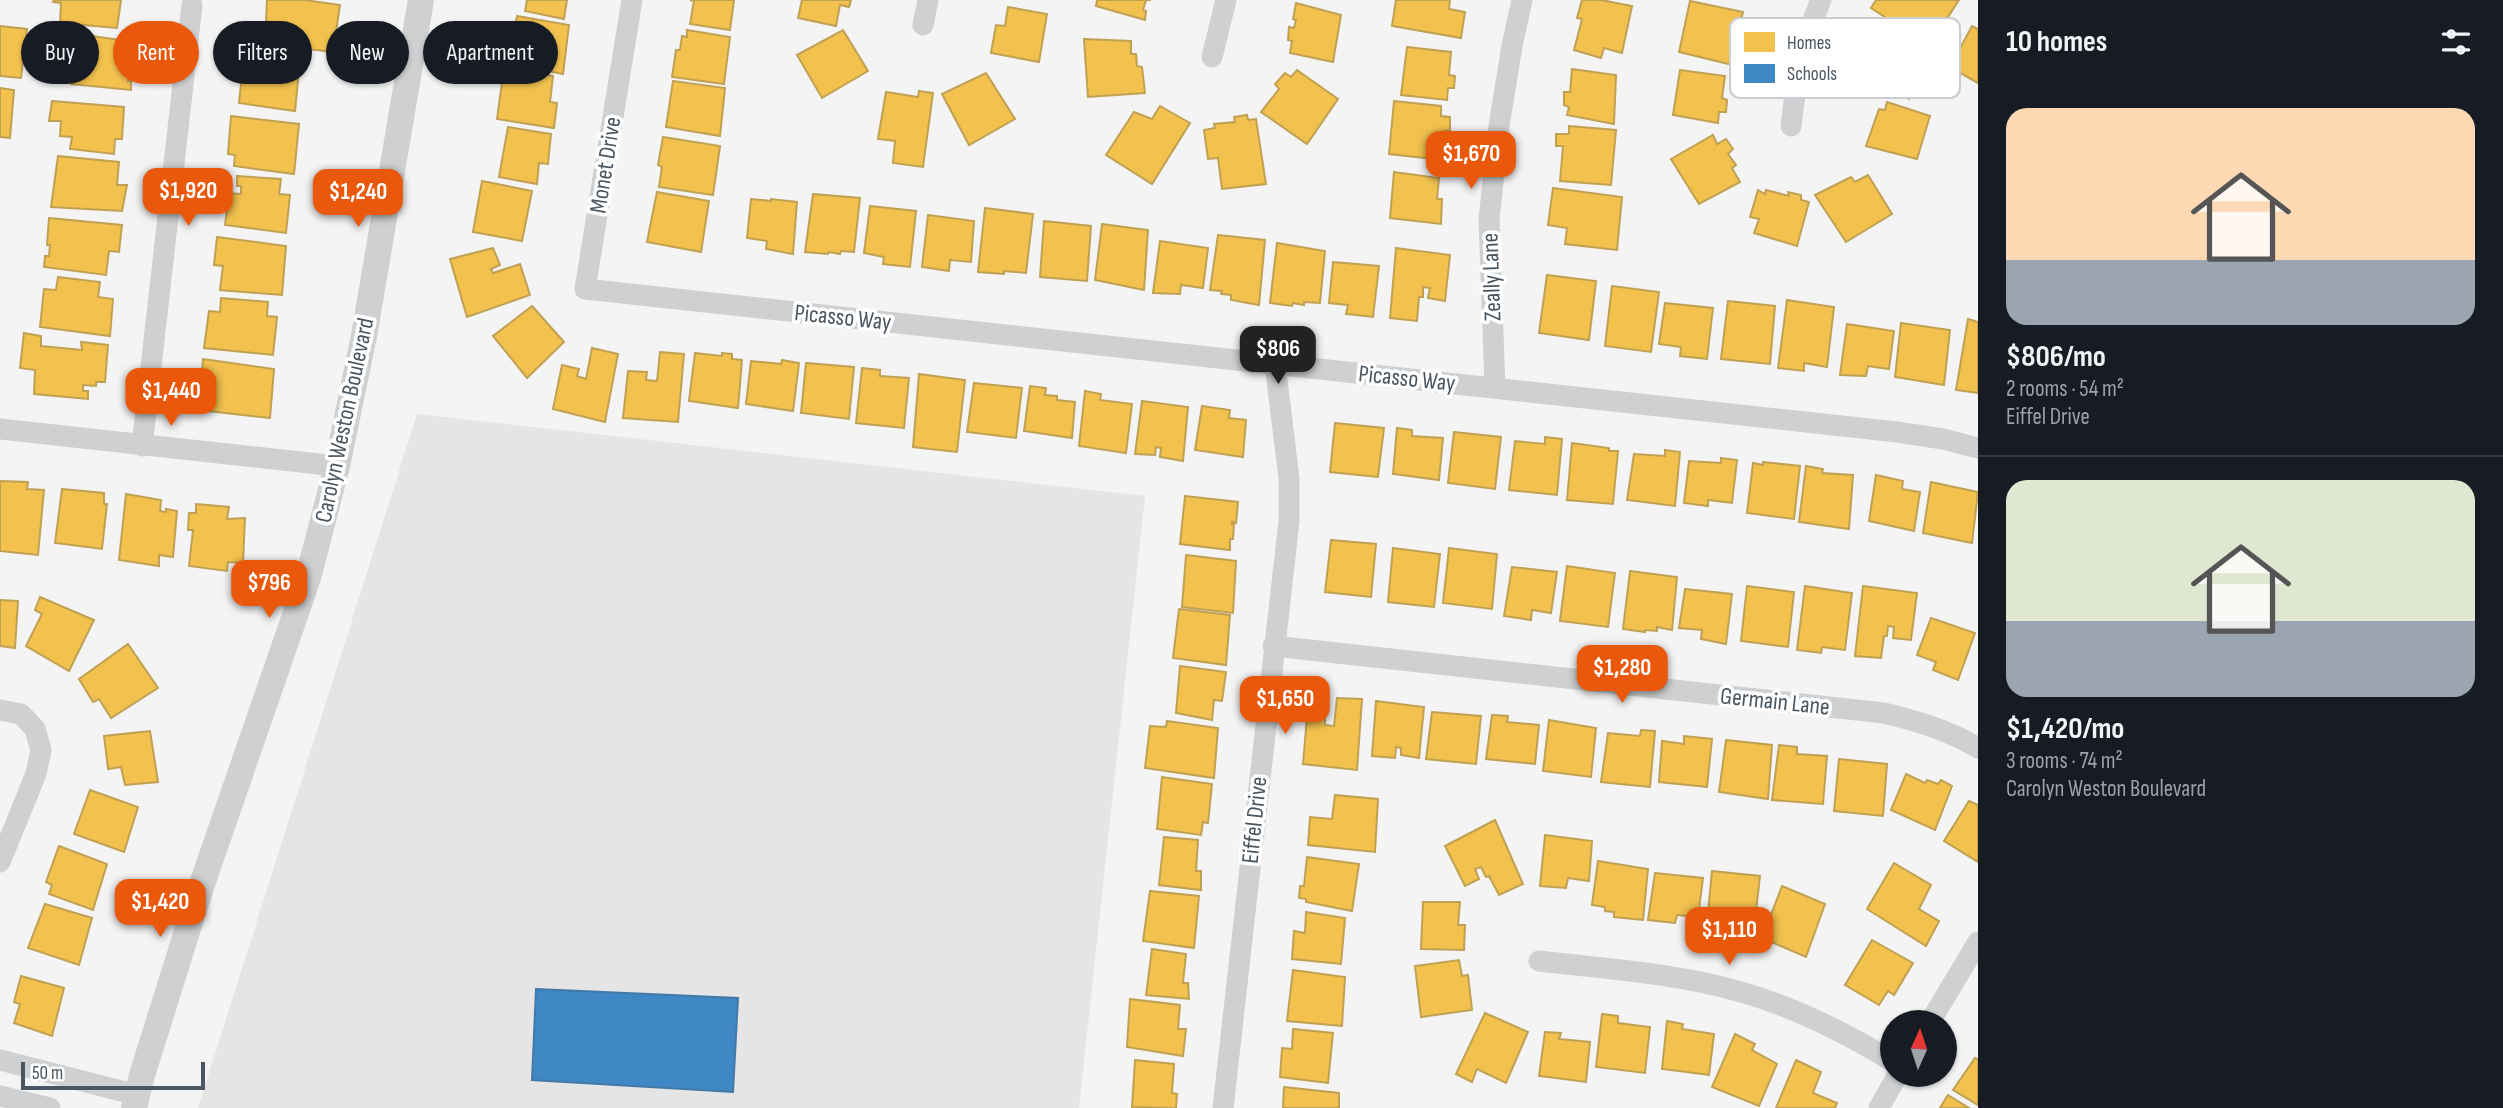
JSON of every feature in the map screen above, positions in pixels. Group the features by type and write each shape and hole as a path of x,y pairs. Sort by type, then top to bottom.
{"street":[{"name":"Carolyn Weston Boulevard","path":"135,1102 201,887 308,578 337,466 364,336 421,0"},
{"name":"Monet Drive","path":"585,289 632,0"},
{"path":"923,25 928,0"},
{"path":"1212,57 1226,0"},
{"name":"Zeally Lane","path":"1494,388 1489,220 1499,126 1522,0"},
{"path":"1814,18 1821,0"},
{"path":"142,446 192,5"},
{"path":"1791,125 1794,98"},
{"name":"Picasso Way","path":"585,289 1898,432 1978,448"},
{"name":"Eiffel Drive","path":"1223,1108 1289,510 1289,478 1275,364"},
{"path":"0,429 337,466"},
{"name":"Germain Lane","path":"1273,646 1884,713 1923,722 1963,738 1978,748"},
{"path":"0,710 21,714 35,729 41,751 36,774 0,862"},
{"path":"1937,1010 1978,942"},
{"path":"1539,961 1669,976 1740,991 1793,1010 1846,1034 1880,1054"},
{"path":"0,1060 135,1102"},
{"path":"1879,1108 1891,1087"},
{"path":"0,1096 50,1108"}],"shaded area":[{"path":"417,414 1145,496 1079,1108 198,1108"}],"building: Homes":[{"path":"121,0 118,21 113,21 113,28 99,26 99,21 60,21 61,3 53,2"},
{"path":"267,0 305,0 340,5 338,21 326,21 326,51 312,50 312,21 266,21"},
{"path":"527,0 567,0 564,19 525,11"},
{"path":"690,0 734,0 730,30 690,24 694,1"},
{"path":"802,0 851,0 849,7 840,5 836,26 798,18"},
{"path":"1097,0 1146,0 1143,10 1146,11 1145,20 1096,6"},
{"path":"1396,0 1450,0 1449,9 1465,12 1461,38 1392,26"},
{"path":"1582,0 1601,0 1632,6 1622,53 1604,48 1601,58 1574,50 1582,19 1577,18"},
{"path":"1876,0 1959,0 1947,18 1886,18 1871,8"},
{"path":"1690,1 1743,12 1742,18 1730,18 1730,64 1679,52"},
{"path":"1296,3 1341,15 1333,62 1290,53 1292,41 1288,40 1289,27 1294,28"},
{"path":"1008,7 1047,14 1039,62 991,53 996,25 1005,26"},
{"path":"517,16 546,21 516,21"},
{"path":"558,23 569,25 563,74 558,73"},
{"path":"0,26 21,28 21,78 0,76"},
{"path":"1972,26 1978,29 1978,83 1960,73 1960,48"},
{"path":"687,30 730,37 724,84 672,77 676,50 680,50 682,36 687,37"},
{"path":"843,30 868,71 822,98 797,55"},
{"path":"99,37 113,39 113,84 131,84 131,90 71,84 99,84"},
{"path":"1084,39 1131,41 1131,54 1136,54 1137,66 1142,67 1145,93 1088,97"},
{"path":"1407,47 1451,52 1449,75 1455,76 1454,88 1448,88 1447,100 1401,95"},
{"path":"1572,69 1616,75 1614,124 1567,115 1569,107 1564,105 1564,92 1570,92"},
{"path":"1297,70 1338,99 1307,144 1261,112 1279,89 1275,84 1285,73 1291,77"},
{"path":"1680,70 1725,76 1722,98 1727,100 1726,112 1719,112 1718,123 1673,115"},
{"path":"986,73 1015,119 969,145 942,94"},
{"path":"673,81 725,88 720,136 666,127"},
{"path":"241,84 298,84 295,111 239,103"},
{"path":"502,84 552,84 550,102 557,103 554,128 497,119"},
{"path":"0,88 14,90 10,138 0,137"},
{"path":"919,91 933,93 923,167 893,163 895,141 878,139 886,92 918,97"},
{"path":"52,101 124,107 122,139 115,139 114,154 70,149 72,137 60,136 61,121 49,121"},
{"path":"1394,101 1441,106 1441,116 1450,117 1450,130 1443,131 1442,160 1389,154"},
{"path":"1887,102 1930,116 1917,159 1866,146 1879,109 1885,110"},
{"path":"1160,106 1190,123 1152,184 1106,155 1134,112 1152,119"},
{"path":"1247,115 1248,120 1256,119 1266,184 1222,189 1218,158 1208,159 1204,130 1215,128 1214,124 1235,122 1234,117"},
{"path":"231,116 299,124 294,174 234,166 235,155 228,154"},
{"path":"1569,126 1616,130 1611,185 1560,181 1563,146 1556,146 1556,134 1569,134"},
{"path":"508,127 551,134 548,164 539,163 537,184 499,177"},
{"path":"1713,135 1717,144 1726,139 1733,149 1728,154 1736,165 1732,168 1740,182 1699,204 1671,159"},
{"path":"663,137 720,146 713,195 659,187 662,167 658,165"},
{"path":"58,156 119,162 117,185 127,185 122,211 51,207"},
{"path":"1394,172 1439,178 1437,199 1442,199 1441,224 1390,218"},
{"path":"1868,175 1892,214 1846,242 1815,195 1851,177 1855,182"},
{"path":"237,176 281,179 279,194 290,195 286,233 225,225 229,193 241,194 241,186 237,186"},
{"path":"482,181 532,191 522,241 473,232"},
{"path":"1553,188 1622,197 1617,250 1565,244 1567,228 1548,225"},
{"path":"1758,190 1765,194 1766,190 1789,196 1788,192 1801,195 1801,200 1809,202 1797,246 1754,233 1759,219 1750,217"},
{"path":"657,192 709,201 701,252 647,242"},
{"path":"813,194 860,198 854,252 805,252"},
{"path":"751,199 797,202 793,254 766,249 767,241 747,238"},
{"path":"870,206 916,211 910,267 883,264 884,257 864,253"},
{"path":"985,208 1033,214 1026,273 978,272"},
{"path":"928,215 974,221 971,262 950,260 949,271 922,267"},
{"path":"49,218 122,225 119,252 109,251 106,275 44,267 45,256 49,256"},
{"path":"1044,221 1091,226 1087,281 1040,277"},
{"path":"1102,224 1148,230 1144,290 1095,280"},
{"path":"1218,235 1265,240 1259,305 1231,300 1231,295 1210,290"},
{"path":"217,237 286,246 282,295 220,290 223,266 214,265"},
{"path":"1160,241 1208,248 1203,288 1181,285 1180,294 1153,293"},
{"path":"1277,243 1325,251 1320,303 1293,303 1292,306 1270,303"},
{"path":"493,248 500,265 491,269 493,273 520,264 530,295 467,317 450,259"},
{"path":"1396,248 1450,255 1445,301 1428,298 1430,288 1423,287 1423,297 1419,297 1417,321 1390,318"},
{"path":"1333,262 1379,266 1373,317 1346,314 1348,305 1329,303"},
{"path":"1547,275 1596,281 1589,340 1539,333"},
{"path":"58,277 100,282 98,297 113,299 110,336 40,327 44,289 56,290"},
{"path":"1612,286 1659,292 1651,352 1605,346"},
{"path":"221,298 268,302 267,316 277,317 273,355 204,348 209,311 220,312"},
{"path":"1787,300 1834,307 1827,367 1804,363 1804,371 1778,368"},
{"path":"1728,301 1775,306 1770,364 1721,359"},
{"path":"1665,303 1713,308 1707,359 1680,356 1681,347 1659,344"},
{"path":"532,306 564,342 527,378 493,336"},
{"path":"1968,319 1978,322 1978,393 1956,390"},
{"path":"1901,323 1950,330 1944,385 1895,377"},
{"path":"1847,324 1894,331 1889,369 1868,366 1866,376 1840,375"},
{"path":"24,333 41,336 41,346 82,350 81,342 108,345 105,382 96,382 96,386 83,385 83,391 88,391 88,399 34,394 35,370 20,368"},
{"path":"592,348 618,354 605,422 553,409 562,365 579,369 577,376 586,379"},
{"path":"660,352 684,354 678,422 623,418 628,371 647,372 646,380 657,381"},
{"path":"695,353 722,356 722,353 732,354 732,359 742,360 738,408 689,401"},
{"path":"203,359 274,369 270,418 208,411 210,388 201,384"},
{"path":"782,360 799,363 793,411 746,404 751,361 781,364"},
{"path":"806,363 854,367 849,419 801,413"},
{"path":"862,368 880,370 880,376 909,378 904,428 856,423"},
{"path":"919,374 965,380 957,452 913,447"},
{"path":"974,383 1022,388 1016,438 967,432"},
{"path":"1030,386 1046,388 1045,395 1057,396 1057,400 1075,402 1072,438 1024,431"},
{"path":"1085,391 1101,394 1100,400 1132,404 1126,453 1079,446"},
{"path":"1142,401 1188,407 1183,461 1160,457 1161,448 1156,447 1155,455 1135,454"},
{"path":"1202,406 1230,410 1229,418 1246,420 1243,457 1195,450"},
{"path":"1335,423 1384,428 1378,477 1330,472"},
{"path":"1397,428 1412,430 1412,436 1443,438 1439,480 1393,474"},
{"path":"1454,432 1501,437 1495,489 1448,483"},
{"path":"1545,437 1562,439 1557,495 1509,490 1515,441 1545,444"},
{"path":"1572,443 1618,451 1613,504 1567,500"},
{"path":"1665,450 1680,452 1675,506 1627,500 1634,454 1665,456"},
{"path":"1721,458 1737,460 1732,503 1708,500 1708,506 1684,503 1689,461 1721,463"},
{"path":"1763,462 1800,466 1794,519 1747,513 1753,463 1763,465"},
{"path":"1806,466 1823,469 1822,473 1853,475 1849,529 1799,522"},
{"path":"1876,475 1903,481 1902,489 1920,492 1914,531 1869,521"},
{"path":"0,481 28,482 27,489 44,490 38,555 0,551"},
{"path":"1931,482 1978,492 1972,543 1923,533"},
{"path":"62,489 104,493 104,504 107,504 102,549 55,543"},
{"path":"126,494 161,500 160,511 177,511 173,557 159,555 159,566 119,560"},
{"path":"1185,496 1238,502 1236,523 1232,522 1233,539 1230,539 1230,550 1180,544"},
{"path":"196,504 229,507 227,519 245,518 243,563 228,562 227,571 189,566 193,530 188,530 189,513 196,513"},
{"path":"1331,540 1376,544 1371,597 1325,592"},
{"path":"1393,548 1440,554 1434,607 1388,602"},
{"path":"1449,548 1497,554 1492,609 1443,603"},
{"path":"1186,555 1236,561 1233,613 1182,607"},
{"path":"1567,566 1615,573 1608,627 1560,621"},
{"path":"1512,567 1557,572 1551,613 1532,610 1531,620 1504,616"},
{"path":"1630,571 1677,577 1672,630 1657,627 1657,631 1645,632 1623,629"},
{"path":"1747,586 1794,592 1788,647 1741,641"},
{"path":"1805,586 1852,593 1845,650 1822,647 1821,653 1797,650"},
{"path":"1863,586 1917,593 1911,640 1893,638 1894,627 1888,626 1881,658 1855,656"},
{"path":"1685,589 1732,594 1726,644 1701,639 1702,630 1679,628"},
{"path":"40,597 94,620 69,671 26,646 42,614 35,610"},
{"path":"0,600 18,601 15,648 0,646"},
{"path":"1179,609 1230,615 1226,665 1173,658"},
{"path":"1931,618 1975,633 1958,680 1933,670 1936,662 1917,655"},
{"path":"128,644 158,688 111,718 99,699 93,702 79,679"},
{"path":"1180,666 1226,672 1222,701 1214,700 1212,720 1176,713"},
{"path":"1337,698 1362,699 1357,770 1303,764 1307,717 1325,718 1325,725 1334,726"},
{"path":"1376,701 1424,707 1419,758 1401,755 1401,748 1396,747 1395,758 1372,756"},
{"path":"1432,712 1481,716 1476,764 1426,759"},
{"path":"1492,715 1508,716 1507,722 1539,725 1535,764 1486,759"},
{"path":"1549,720 1596,728 1591,777 1543,771"},
{"path":"1167,721 1218,728 1214,778 1145,768 1150,726 1166,727"},
{"path":"1641,730 1655,731 1650,787 1601,782 1608,733 1640,736"},
{"path":"150,731 158,782 125,785 121,767 108,769 104,736"},
{"path":"1684,736 1712,739 1707,787 1659,782 1662,741 1684,744"},
{"path":"1726,740 1772,745 1768,799 1719,792"},
{"path":"1779,745 1797,747 1797,754 1827,756 1823,804 1772,800"},
{"path":"1839,759 1887,764 1883,816 1834,811"},
{"path":"1906,774 1925,783 1927,780 1938,784 1941,780 1952,786 1935,830 1891,810"},
{"path":"1162,777 1212,784 1208,823 1203,822 1201,835 1157,829"},
{"path":"90,790 138,807 124,852 74,834"},
{"path":"1335,795 1378,799 1375,852 1308,845 1310,817 1332,819"},
{"path":"1969,801 1978,805 1978,862 1944,841"},
{"path":"1495,820 1523,884 1499,895 1481,867 1475,869 1479,879 1465,886 1445,846"},
{"path":"1545,835 1592,841 1589,881 1568,878 1566,888 1540,886"},
{"path":"1164,837 1198,840 1196,871 1201,871 1201,890 1159,885"},
{"path":"59,846 107,864 93,910 49,894 52,885 46,882"},
{"path":"1307,857 1359,864 1352,911 1306,902 1306,899 1299,898 1300,886 1304,886"},
{"path":"1598,861 1648,869 1643,920 1614,917 1614,912 1605,911 1605,907 1592,905"},
{"path":"1894,863 1931,885 1919,909 1939,921 1926,946 1867,909"},
{"path":"1712,871 1760,876 1754,929 1707,923"},
{"path":"1655,873 1703,878 1698,917 1677,915 1675,923 1648,920"},
{"path":"1782,886 1825,904 1806,957 1762,938"},
{"path":"1150,891 1199,896 1194,948 1143,941"},
{"path":"1423,902 1460,902 1458,925 1465,925 1464,950 1421,949"},
{"path":"45,904 92,918 79,965 28,948"},
{"path":"1306,912 1345,918 1341,964 1292,959 1294,931 1305,933"},
{"path":"1872,940 1913,963 1894,995 1888,991 1879,1005 1845,985"},
{"path":"1152,949 1186,954 1183,983 1188,983 1189,999 1146,995"},
{"path":"1459,960 1462,976 1468,975 1472,1010 1421,1017 1415,966"},
{"path":"1293,970 1345,977 1342,1026 1287,1021"},
{"path":"21,976 64,988 52,1036 14,1023 20,1004 14,1002"},
{"path":"1130,999 1180,1005 1178,1029 1186,1029 1183,1056 1127,1047"},
{"path":"1485,1013 1528,1032 1506,1083 1477,1069 1472,1082 1456,1074"},
{"path":"1602,1014 1618,1016 1618,1023 1650,1027 1645,1073 1596,1067"},
{"path":"1667,1021 1683,1024 1682,1029 1714,1034 1709,1075 1662,1069"},
{"path":"1293,1029 1333,1033 1328,1083 1280,1077 1282,1048 1292,1049"},
{"path":"1545,1032 1561,1033 1559,1039 1590,1042 1586,1082 1539,1076"},
{"path":"1735,1034 1755,1044 1752,1050 1777,1064 1759,1106 1712,1087"},
{"path":"1975,1058 1978,1059 1978,1105 1953,1090"},
{"path":"1135,1060 1174,1064 1172,1093 1177,1094 1176,1108 1132,1107"},
{"path":"1796,1060 1821,1072 1813,1093 1837,1103 1835,1108 1776,1108"},
{"path":"1284,1087 1339,1093 1339,1108 1283,1108"},
{"path":"1948,1095 1969,1108 1940,1108"}],"building: Schools":[{"path":"536,989 738,998 733,1092 532,1080"}]}
